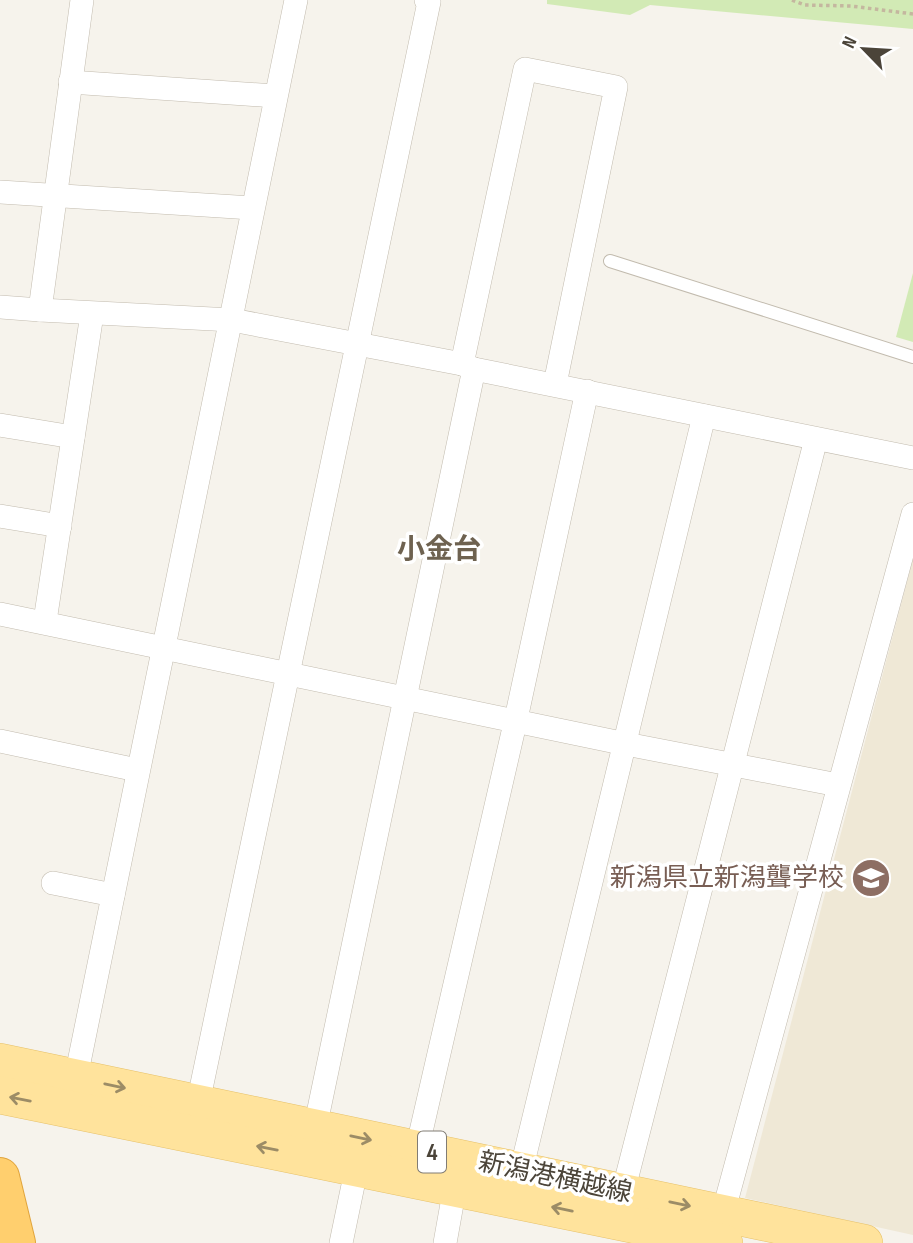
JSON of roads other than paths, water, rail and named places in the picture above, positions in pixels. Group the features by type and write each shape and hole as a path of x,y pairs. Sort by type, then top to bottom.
{"highway":[{"path":"0,1177 16,1243"}],"main road":[{"name":"新潟港横越線","path":"0,1062 521,1171 610,1218"},
{"name":"新潟港横越線","path":"0,1095 610,1218 864,1243"}],"street":[{"path":"40,310 82,0"},
{"path":"76,1077 296,0"},
{"path":"198,1103 429,2 426,0"},
{"path":"314,1128 406,699 525,69 616,87 555,384"},
{"path":"70,82 275,96"},
{"path":"0,191 252,208"},
{"path":"0,307 232,320 357,343 913,458"},
{"path":"45,621 92,314"},
{"path":"417,1149 516,719 587,391"},
{"path":"521,1171 704,416"},
{"path":"0,425 73,437"},
{"path":"610,1218 733,765 816,439"},
{"path":"724,1228 838,785 913,514"},
{"path":"0,516 60,526"},
{"path":"0,614 45,621 626,744 838,785"},
{"path":"0,741 137,770"},
{"path":"53,883 113,895"},
{"path":"341,1243 357,1166"},
{"path":"445,1243 455,1187"}],"lane":[{"path":"610,261 913,357"}],"place":[{"name":"新潟県立新潟聾学校","path":"871,878"}],"district":[{"name":"小金台","path":"439,549"}]}
